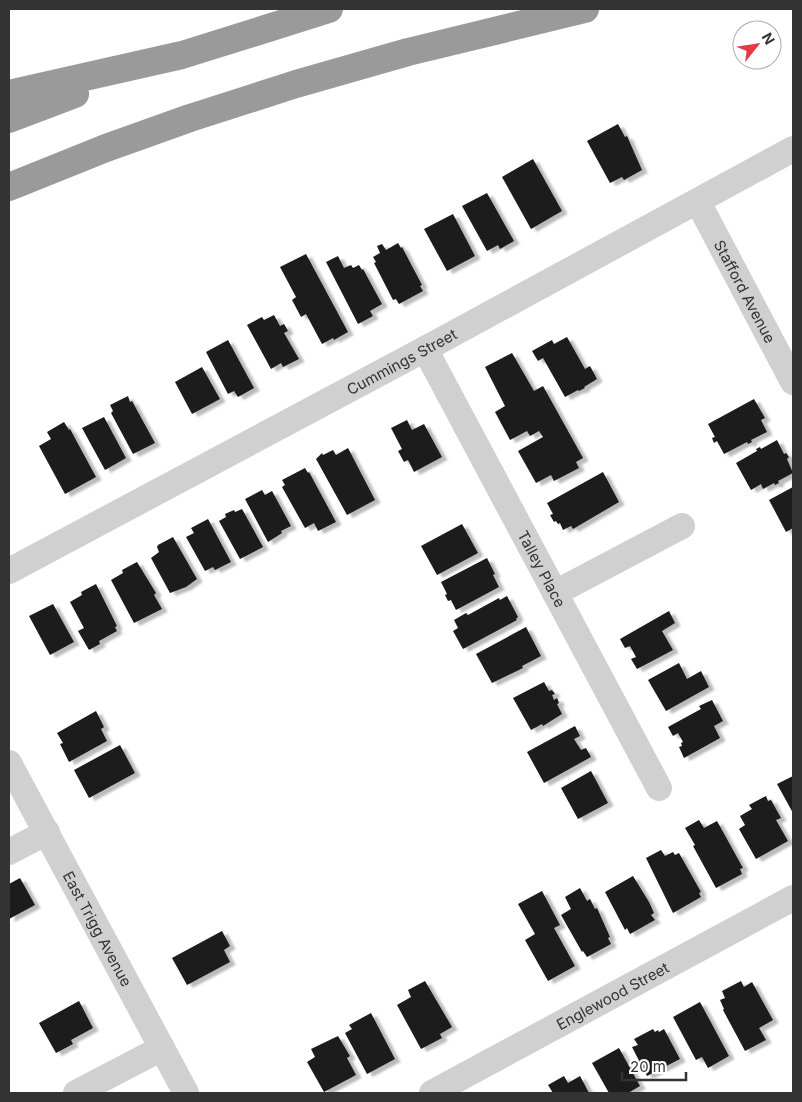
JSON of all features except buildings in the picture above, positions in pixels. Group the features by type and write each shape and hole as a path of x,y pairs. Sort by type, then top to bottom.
{"highway":[{"path":"9,119 163,60 329,9"},
{"path":"9,187 106,148 272,92 408,52 585,9"},
{"path":"9,94 163,60"}],"street":[{"name":"Cummings Street","path":"9,571 793,150"},
{"name":"Stafford Avenue","path":"698,202 793,382"},
{"name":"Talley Place","path":"425,349 659,788"},
{"path":"555,593 682,526"},
{"name":"East Trigg Avenue","path":"9,763 186,1093"},
{"path":"9,852 47,832"},
{"name":"Englewood Street","path":"432,1093 793,898"},
{"path":"76,1093 162,1048"}]}
